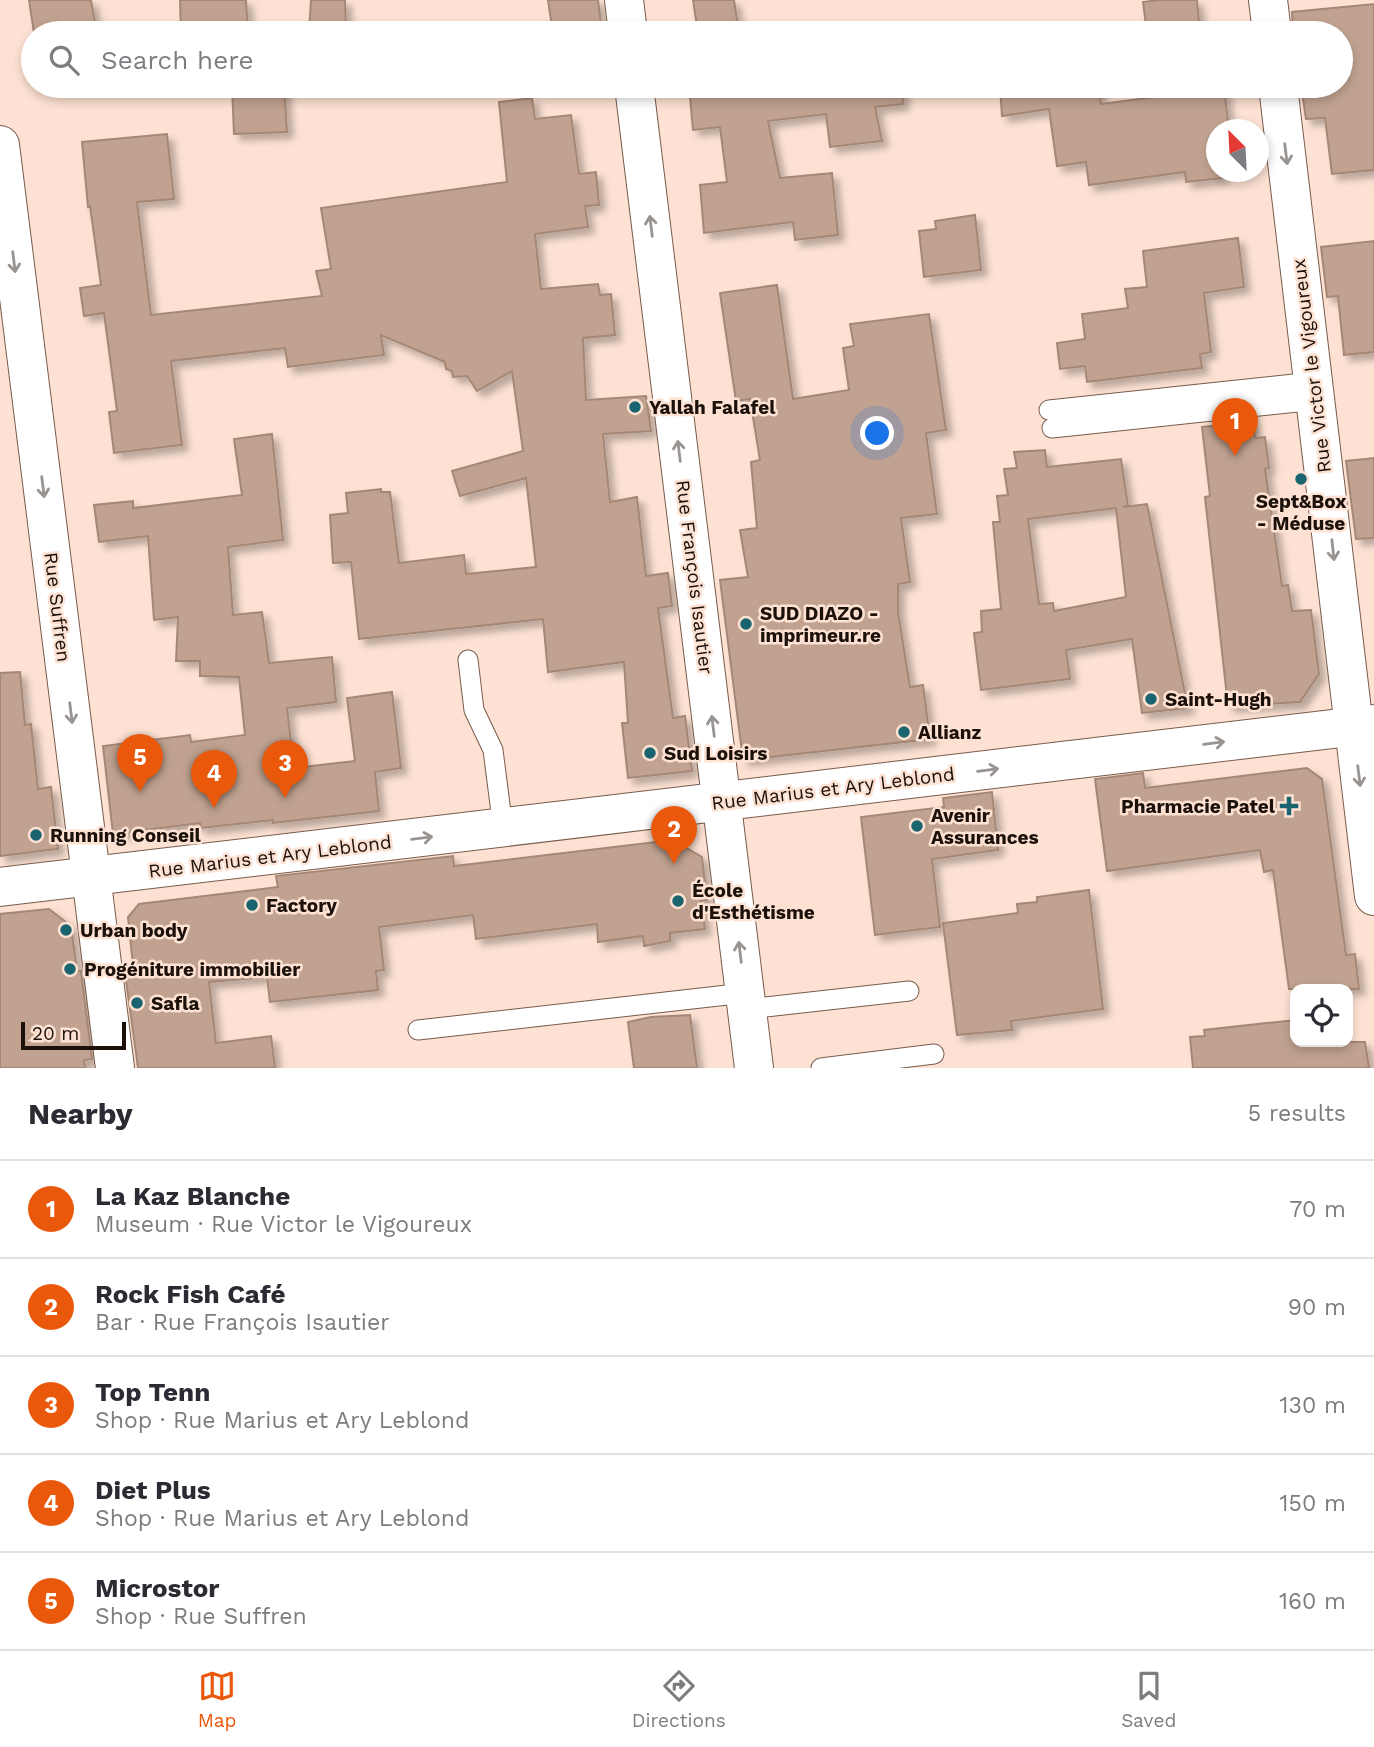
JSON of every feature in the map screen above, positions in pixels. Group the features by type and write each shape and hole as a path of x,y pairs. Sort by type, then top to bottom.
{"street":[{"path":"624,0 627,21"},
{"path":"1268,0 1271,21"},
{"name":"Rue François Isautier","path":"635,98 754,1068"},
{"name":"Rue Victor le Vigoureux","path":"1279,98 1315,391 1364,725 1374,896"},
{"name":"Rue Suffren","path":"0,145 115,1068"},
{"name":"Rue Marius et Ary Leblond","path":"0,887 1364,725"}],"lane":[{"path":"1050,419 1315,391"},
{"path":"468,660 474,710 493,750 503,828"},
{"path":"418,1030 746,1001 909,991"},
{"path":"821,1068 934,1054"}],"building":[{"path":"29,0 91,0 95,21 32,21"},
{"path":"180,0 246,0 247,21 181,21"},
{"path":"311,0 345,0 346,21 310,21"},
{"path":"548,0 598,0 601,21 551,21"},
{"path":"693,0 734,0 737,21 696,21"},
{"path":"1197,0 1199,21 1145,21 1143,2"},
{"path":"1374,4 1374,170 1332,174 1325,118 1306,119 1303,98 1353,98 1353,21 1292,21 1292,12"},
{"path":"232,98 285,98 287,132 234,134"},
{"path":"532,98 535,119 571,115 579,174 596,172 599,205 585,206 588,227 535,234 541,289 598,284 600,295 611,294 615,335 583,338 586,400 646,396 651,431 603,434 610,502 637,497 646,576 668,573 672,606 658,608 673,718 685,716 692,771 628,778 622,723 628,723 624,662 548,672 543,619 359,639 351,562 333,563 330,515 348,513 346,493 381,489 381,492 390,492 399,563 464,555 466,574 536,567 526,478 460,496 452,471 523,451 512,371 477,391 467,376 453,377 452,371 446,369 445,362 381,335 384,355 288,367 285,348 171,361 182,445 114,453 109,412 117,411 104,313 84,316 80,288 101,285 90,206 88,207 82,142 167,134 174,199 137,202 151,315 322,296 316,271 331,269 321,208 507,182 499,102"},
{"path":"690,98 903,98 903,104 875,107 882,141 830,147 826,114 768,121 780,178 832,173 838,235 795,240 793,222 704,233 700,185 727,182 720,127 693,130"},
{"path":"1001,98 1100,98 1101,104 1147,98 1225,98 1228,119 1206,119 1206,180 1186,182 1185,172 1089,185 1086,162 1057,166 1049,109 1002,116"},
{"path":"975,215 981,270 924,277 919,231 936,229 935,221"},
{"path":"1238,238 1244,287 1204,293 1211,352 1200,354 1202,368 1087,382 1085,366 1060,369 1057,343 1085,339 1082,314 1128,308 1125,289 1147,287 1143,251"},
{"path":"1374,241 1374,352 1344,355 1338,296 1327,297 1321,247"},
{"path":"777,285 793,399 849,390 843,348 854,346 850,324 929,314 946,430 926,433 937,514 901,518 910,582 898,584 898,612 910,687 923,685 930,739 743,760 720,580 748,577 740,530 757,528 751,462 760,460 750,399 736,401 720,293"},
{"path":"1253,422 1255,438 1265,437 1269,468 1265,469 1282,586 1288,585 1292,611 1311,610 1319,674 1300,702 1228,706 1205,497 1210,496 1202,427"},
{"path":"272,434 283,540 228,547 233,615 262,612 269,663 332,657 336,702 287,708 294,768 355,761 347,698 392,692 401,768 375,772 379,811 201,828 200,823 113,834 103,746 190,735 191,742 245,735 239,677 200,676 200,661 176,661 178,617 154,620 148,536 99,542 94,505 133,501 133,508 242,495 234,439"},
{"path":"1045,450 1047,467 1121,459 1128,506 1123,507 1147,504 1188,708 1142,713 1132,639 1066,650 1070,679 981,690 974,633 982,632 981,611 1001,609 993,522 1000,522 997,496 1008,495 1004,469 1017,468 1014,452","holes":["1116,508 1126,597 1054,611 1053,603 1039,604 1028,519"]},
{"path":"1374,458 1374,538 1356,539 1346,461"},
{"path":"20,672 25,725 31,724 38,789 51,787 58,849 0,856 0,673"},
{"path":"1307,768 1322,779 1346,955 1355,954 1359,989 1353,989 1353,984 1290,984 1289,989 1273,870 1264,872 1260,850 1107,871 1095,779 1143,773 1145,788"},
{"path":"992,792 998,850 932,859 940,927 875,935 861,817 944,807 943,798"},
{"path":"673,840 702,857 707,900 701,900 705,929 670,933 670,941 644,946 643,936 598,942 597,924 476,939 473,915 379,927 384,970 376,971 378,990 270,1002 267,977 209,982 216,1043 271,1036 275,1068 138,1068 124,966 133,965 128,917 139,904 278,887 276,876 453,856 454,866"},
{"path":"1089,890 1103,1009 1011,1021 1012,1030 957,1035 943,923 1018,913 1017,904 1037,902 1037,897"},
{"path":"49,909 71,926 77,971 81,971 92,1059 84,1060 85,1068 0,1068 0,914"},
{"path":"690,1015 697,1068 634,1068 628,1022 651,1017"},
{"path":"1290,1021 1290,1047 1353,1047 1353,1042 1365,1042 1369,1068 1193,1068 1190,1037 1205,1036 1204,1030"}],"place":[{"name":"Yallah Falafel","path":"635,407"},
{"name":"La Kaz Blanche","path":"1235,456"},
{"name":"Sept&Box - Méduse","path":"1301,479"},
{"name":"SUD DIAZO - imprimeur.re","path":"746,624"},
{"name":"Saint-Hugh","path":"1151,699"},
{"name":"Allianz","path":"904,732"},
{"name":"Sud Loisirs","path":"650,753"},
{"name":"Microstor","path":"140,792"},
{"name":"Top Tenn","path":"285,798"},
{"name":"Pharmacie Patel","path":"1289,806"},
{"name":"Diet Plus","path":"214,808"},
{"name":"Avenir Assurances","path":"917,826"},
{"name":"Running Conseil","path":"36,835"},
{"name":"Rock Fish Café","path":"674,864"},
{"name":"École d'Esthétisme","path":"678,901"},
{"name":"Factory","path":"252,905"},
{"name":"Urban body","path":"66,930"},
{"name":"Progéniture immobilier","path":"70,969"},
{"name":"Safla","path":"137,1003"}]}
